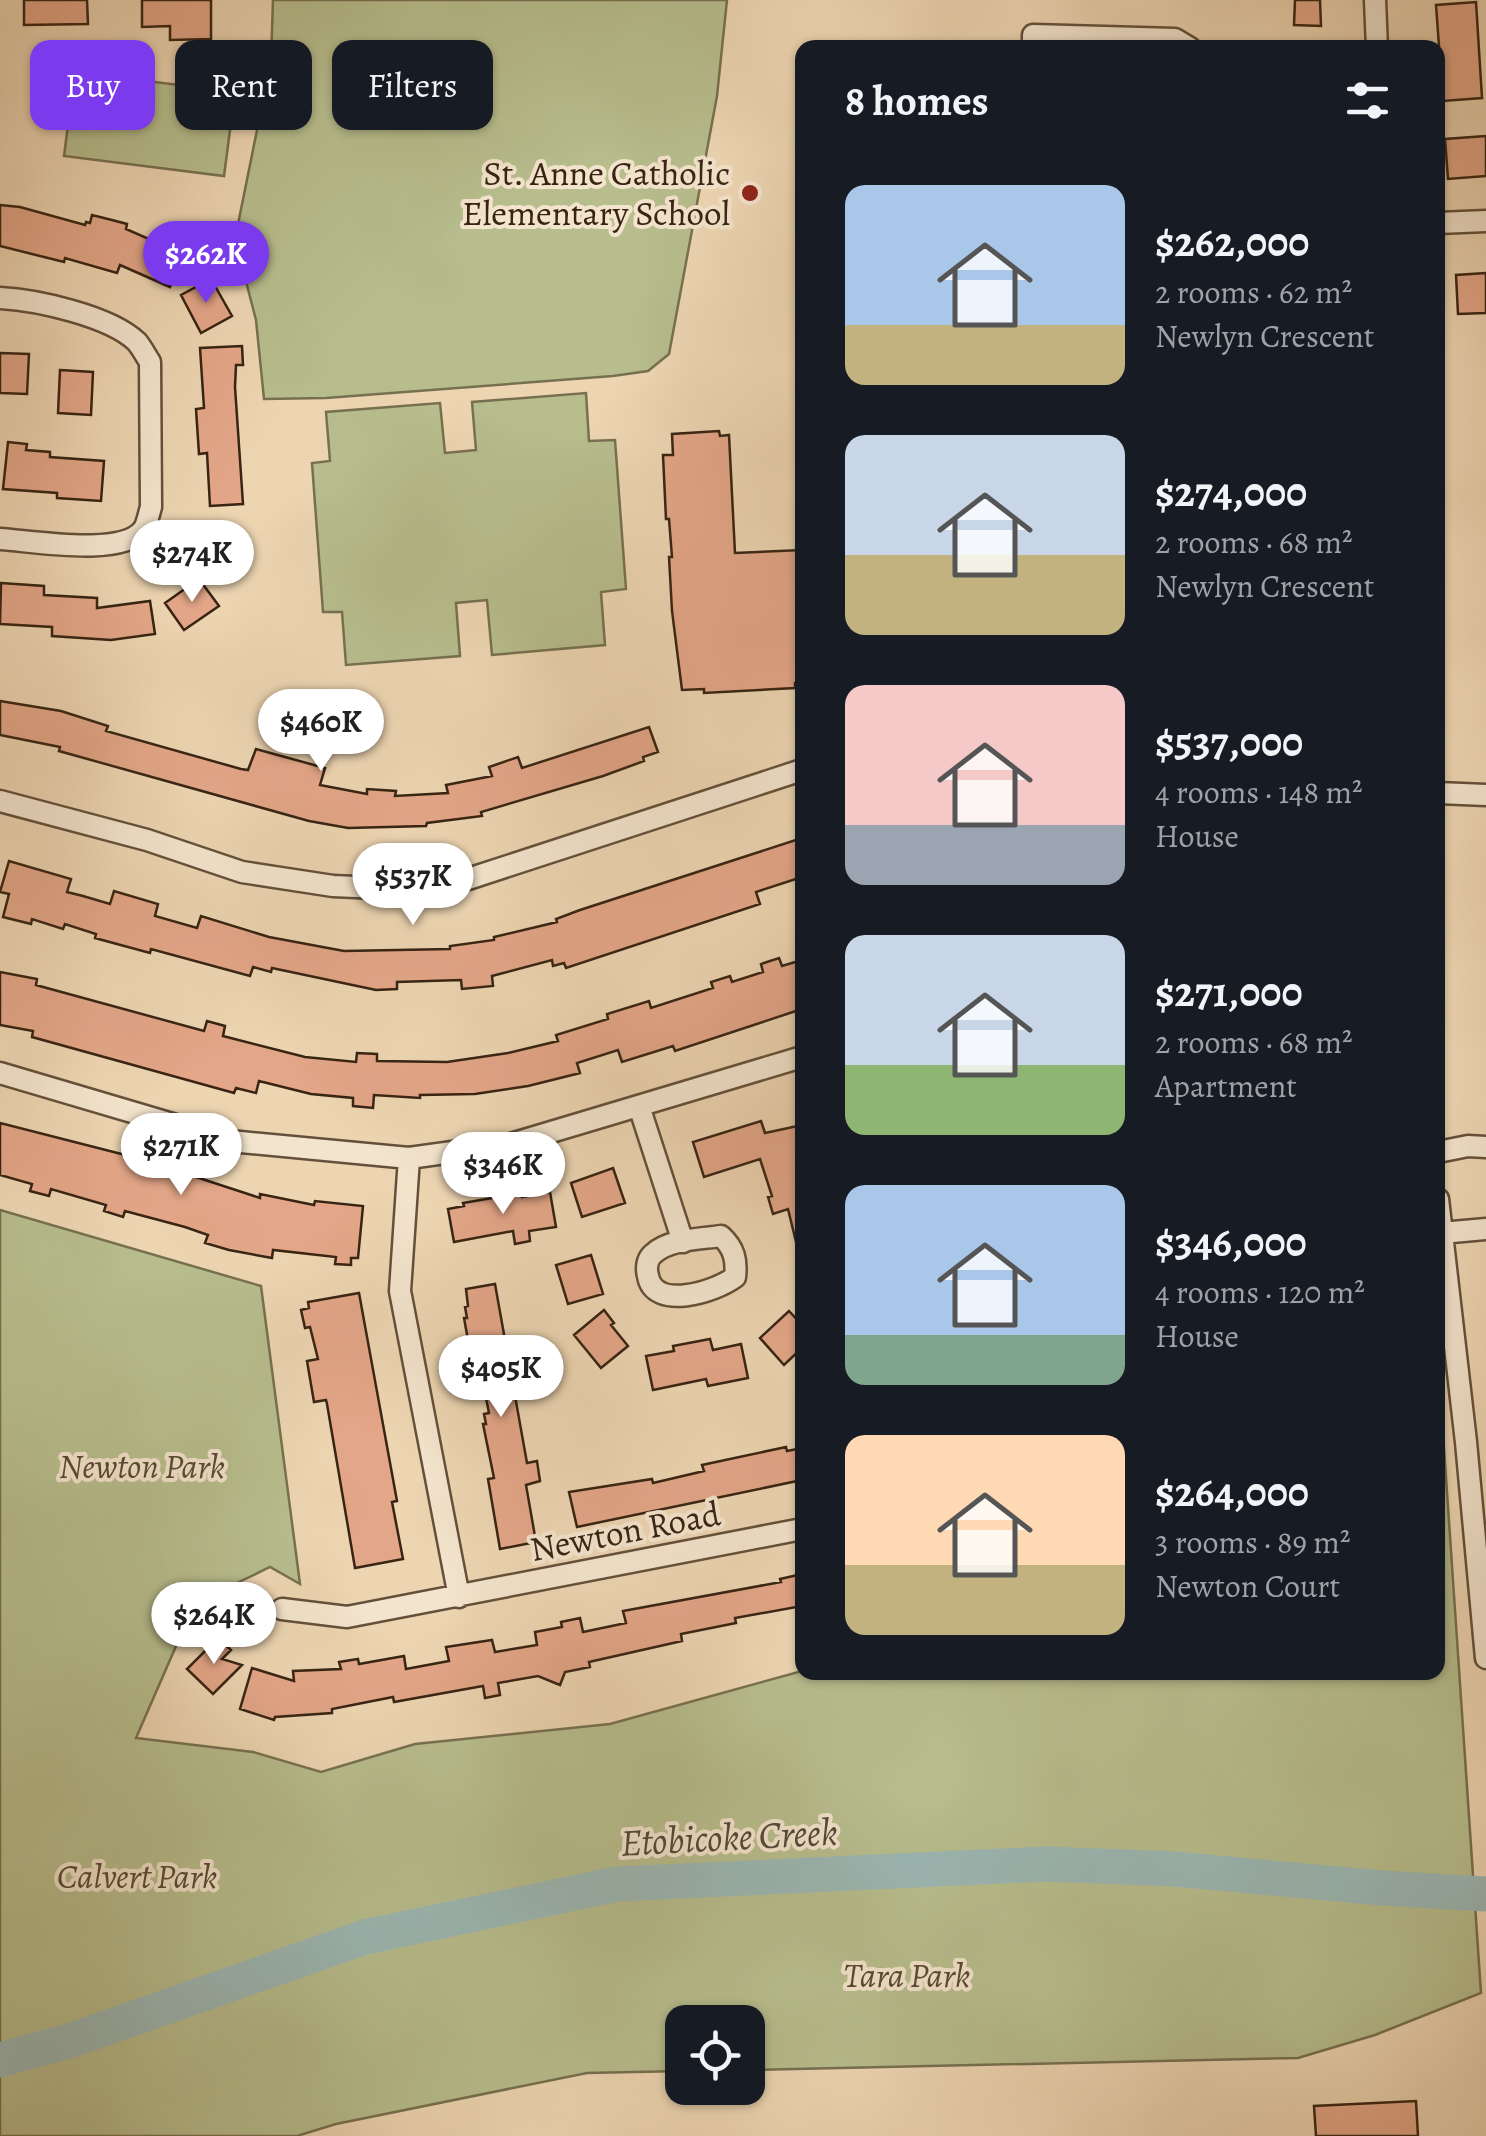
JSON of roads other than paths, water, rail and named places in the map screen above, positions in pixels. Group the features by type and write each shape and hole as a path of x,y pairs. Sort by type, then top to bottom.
{"street":[{"path":"1375,0 1377,40"},
{"path":"1033,40 1033,35 1178,40"},
{"path":"1445,223 1486,221"},
{"path":"0,298 29,300 115,326 137,343 150,362 151,507 143,530 124,543 98,546 0,539"},
{"path":"0,801 148,840 242,872 333,886 402,889 468,878 795,772"},
{"path":"1445,793 1486,795"},
{"path":"0,1074 230,1141 409,1158 511,1144 795,1059"},
{"path":"639,1106 683,1242"},
{"path":"1445,1151 1486,1147"},
{"path":"409,1158 400,1291 459,1597"},
{"path":"1445,1233 1486,1229"},
{"path":"1445,1259 1486,1658"},
{"name":"Newton Road","path":"282,1609 347,1616 795,1529"}],"waterway":[{"name":"Etobicoke Creek","path":"0,2060 72,2040 365,1937 617,1884 1047,1864 1174,1869 1486,1894"}],"place":[{"name":"St. Anne Catholic Elementary School","path":"750,193"}],"park label":[{"name":"Newton Park","path":"142,1466"},
{"name":"Calvert Park","path":"137,1876"},
{"name":"Tara Park","path":"907,1975"}]}
